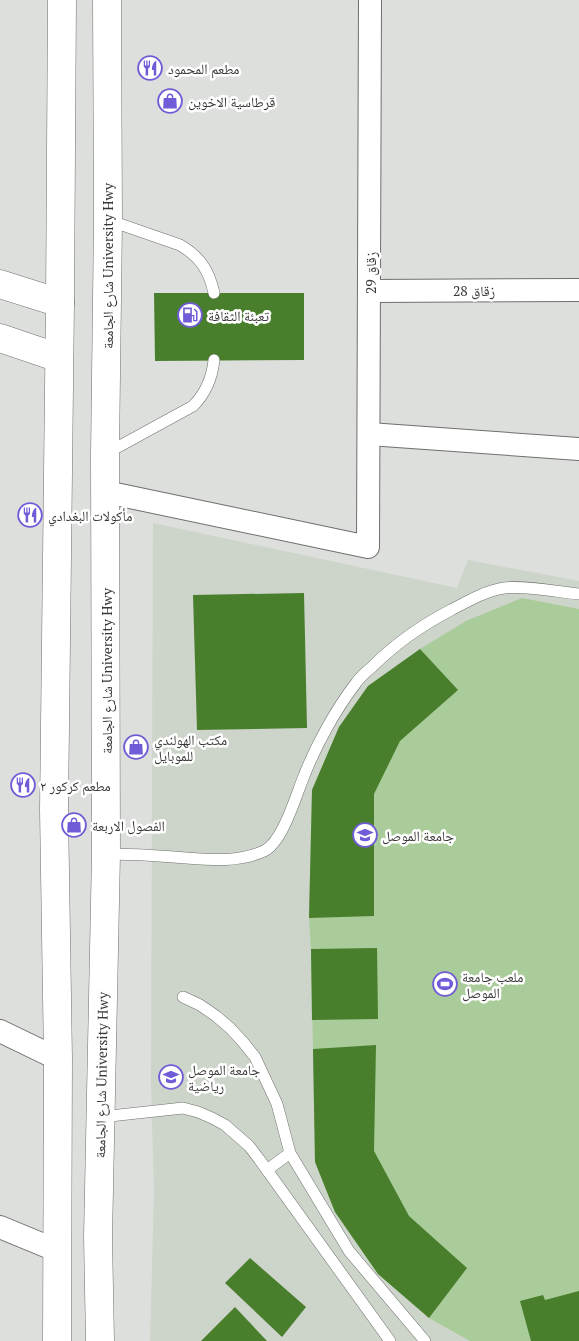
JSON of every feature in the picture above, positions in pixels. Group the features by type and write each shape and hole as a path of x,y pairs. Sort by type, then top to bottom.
{"main road":[{"path":"57,1341 58,1058 54,810 62,0"},
{"name":"شارع الجامعة University Hwy","path":"100,1341 98,1237 106,854 107,0"},
{"path":"0,284 60,303"},
{"path":"0,338 59,358"}],"street":[{"name":"زقاق 29","path":"106,492 368,547 370,0"},
{"name":"زقاق 28","path":"370,291 579,290"},
{"path":"369,434 579,449"},
{"path":"0,1031 58,1058"},
{"path":"0,1227 58,1250"}],"lane":[{"path":"108,220 180,245 190,251 206,270 212,281 214,293"},
{"path":"105,454 193,406 210,381 214,360"},
{"path":"106,854 222,860 251,856 266,850 277,840 305,773 339,707 356,682 387,652 432,620 476,596 504,588 524,588 579,594"},
{"path":"183,997 200,1005 223,1022 244,1042 255,1058 277,1104 290,1153 349,1252 425,1341"},
{"path":"100,1117 183,1108 198,1112 225,1125 237,1134 249,1146 267,1170 390,1341"},
{"path":"267,1170 290,1153"}],"shaded area":[{"name":"جامعة الموصل","path":"153,523 457,588 468,560 579,581 579,1341 150,1341 154,1192 151,1083"}],"green space":[{"name":"ملعب جامعة الموصل","path":"522,598 579,609 579,1341 470,1341 429,1318 378,1274 335,1212 315,1162 309,918 312,790 339,727 368,686 420,649 466,621"}],"building":[{"path":"154,293 304,293 304,360 155,361"},
{"path":"304,593 307,728 197,730 193,595"},
{"path":"420,649 458,690 400,741 374,794 374,916 309,918 312,790 339,727 368,686"},
{"path":"377,948 378,1019 312,1020 311,949"},
{"path":"376,1045 374,1151 409,1216 467,1268 429,1318 378,1274 335,1212 315,1162 313,1049"},
{"path":"250,1258 306,1307 282,1337 225,1283"},
{"path":"579,1291 579,1341 531,1341 520,1301 543,1295 545,1300"},
{"path":"235,1307 267,1341 201,1341"}],"place":[{"name":"مطعم المحمود","path":"150,68"},
{"name":"قرطاسية الاخوين","path":"170,101"},
{"name":"تعبئة الثقافة","path":"190,315"},
{"name":"مأكولات البغدادي","path":"30,515"},
{"name":"مكتب الهولندي للموبايل","path":"136,747"},
{"name":"مطعم كركور ٢","path":"23,785"},
{"name":"الفصول الاربعة","path":"74,825"},
{"name":"جامعة الموصل","path":"365,835"},
{"name":"ملعب جامعة الموصل","path":"445,984"},
{"name":"جامعة الموصل رياضية","path":"171,1077"}]}
